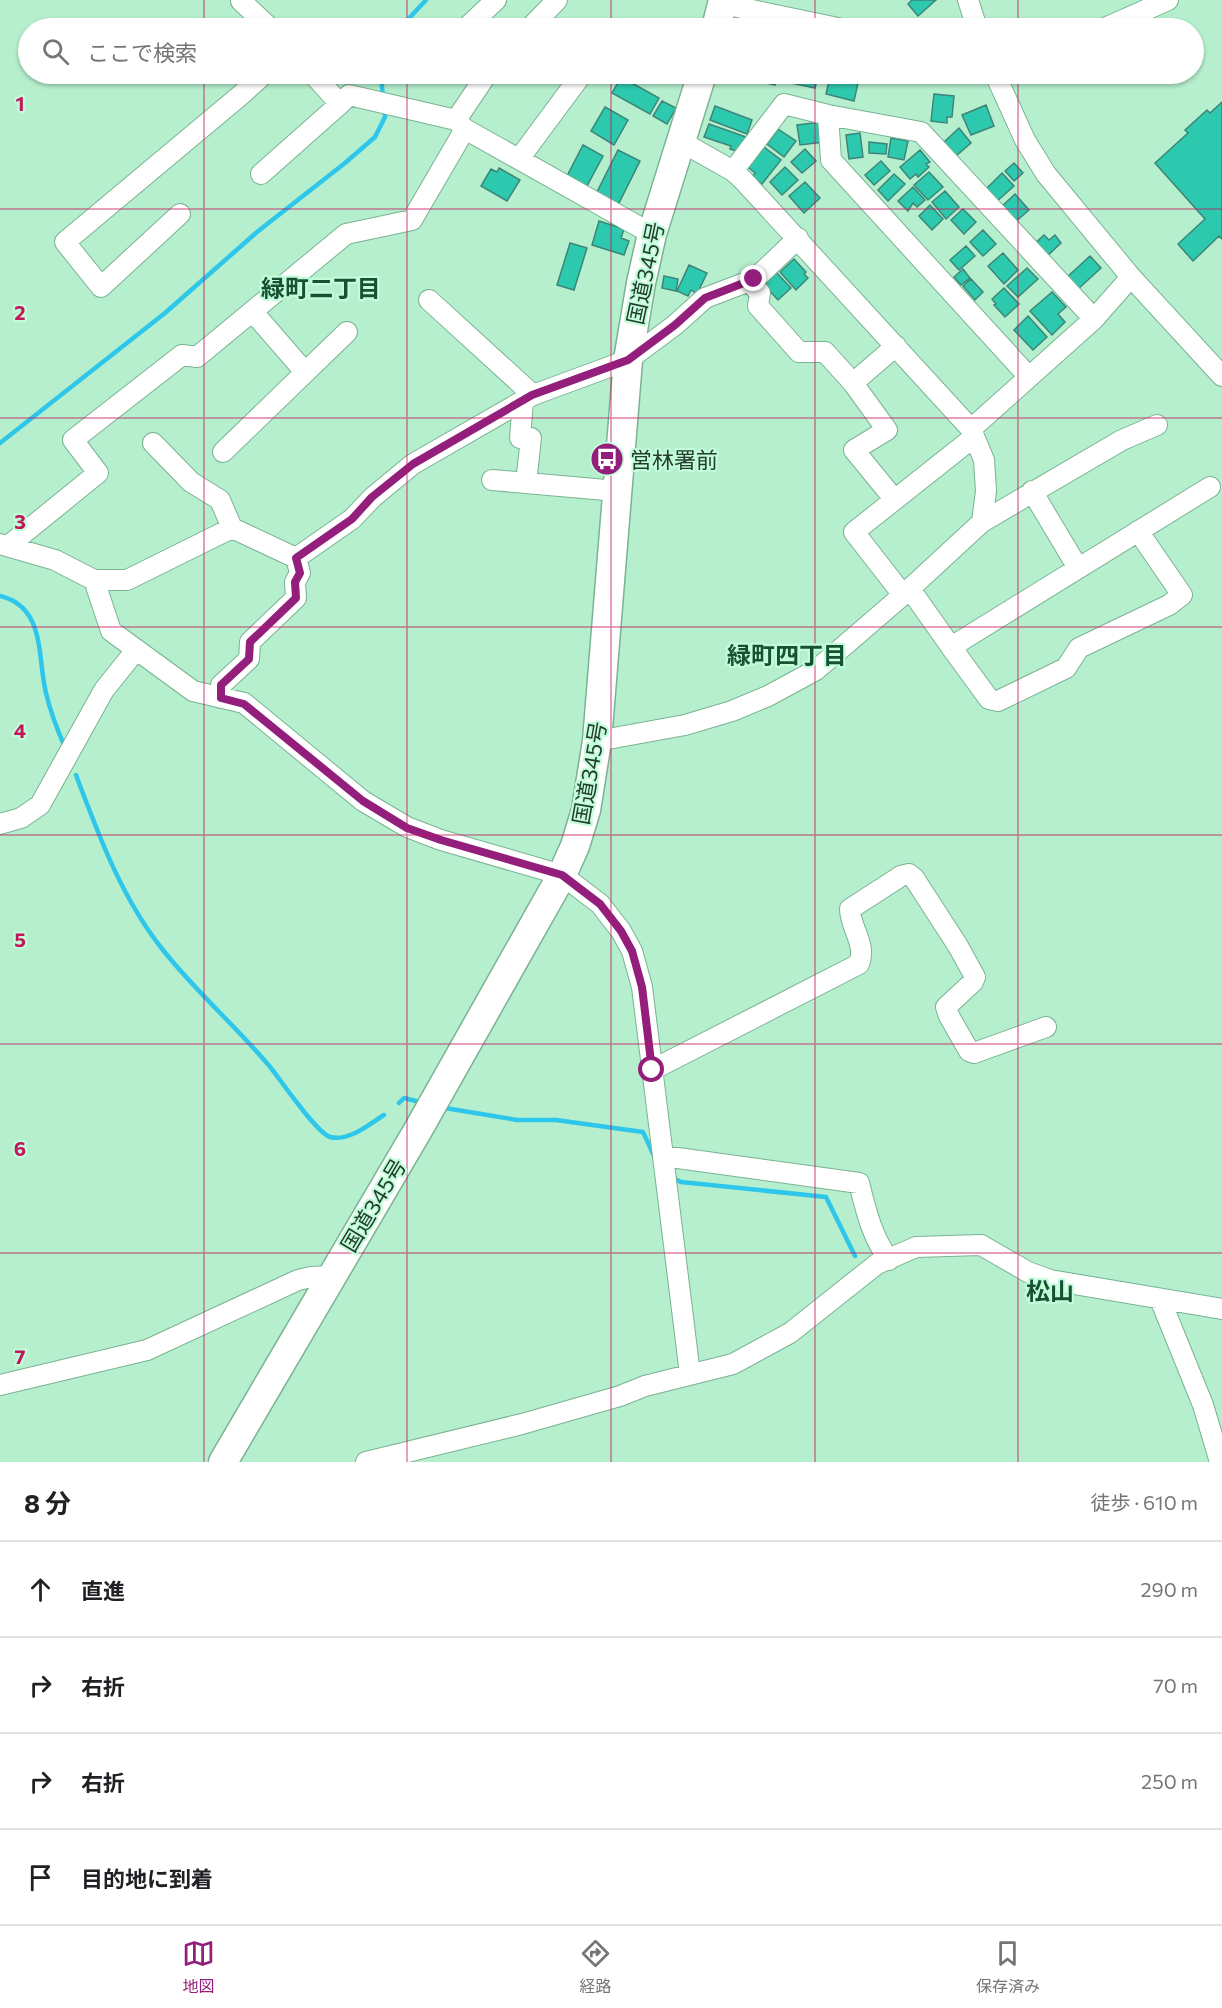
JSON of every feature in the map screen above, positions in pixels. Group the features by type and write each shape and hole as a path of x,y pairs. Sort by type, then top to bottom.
{"highway":[{"name":"国道345号","path":"223,1462 418,1130 562,875 574,846 586,810 597,741 628,360 652,234 699,84"}],"street":[{"path":"477,18 496,0"},
{"path":"540,18 557,0"},
{"path":"968,0 974,18"},
{"path":"1128,18 1168,0"},
{"path":"241,1 259,18"},
{"path":"720,11 769,18"},
{"path":"180,214 101,287 65,242 253,84"},
{"path":"322,84 340,104"},
{"path":"4,545 98,473 73,440 182,355 197,357 346,234 412,220 482,84"},
{"path":"519,159 575,84"},
{"path":"1000,84 1025,140 1046,174 1072,208 1131,277 1219,367"},
{"path":"261,174 349,95 461,124 652,234"},
{"path":"733,171 784,104 828,115 921,132 1094,319"},
{"path":"828,115 831,160 1029,377"},
{"path":"680,141 733,171 798,238 972,433 984,460 986,491 982,522"},
{"path":"296,558 352,519 372,497 413,464 528,398 628,360 675,325 705,298 754,279 798,238"},
{"path":"1131,277 1094,319 1029,377 972,433 855,532 951,647 989,699 998,701 1066,668 1079,648 1169,605 1182,595 1138,531"},
{"path":"749,281 760,293 758,306 799,352 825,352 853,383 887,430 854,450 894,499"},
{"path":"429,300 528,398"},
{"path":"253,312 305,372"},
{"path":"223,452 347,332"},
{"path":"853,383 896,346"},
{"path":"526,483 531,438 520,438 528,398"},
{"path":"597,741 685,725 732,711 768,696 816,670 982,522 1122,440 1157,424"},
{"path":"153,443 191,482 220,500 232,528 296,558 300,573 295,582 296,598 250,642 249,659 221,685 221,698"},
{"path":"492,480 617,491"},
{"path":"951,647 1210,487"},
{"path":"1032,491 1078,568"},
{"path":"4,545 55,560 94,580 127,580 232,528"},
{"path":"94,580 111,631 193,691 244,704 363,801 407,828 562,875 600,904 621,931 632,951 642,987 690,1374"},
{"path":"0,824 21,818 40,805 104,690 136,650"},
{"path":"652,1070 859,963 863,955 850,917 850,909 901,876 909,874 914,878 958,946 975,977 973,982 946,1007 969,1051 974,1053 1046,1027"},
{"path":"663,1156 859,1183 868,1222 877,1244 889,1260"},
{"path":"366,1462 522,1424 690,1374 733,1364 790,1333 878,1264 916,1247 981,1245 1028,1272 1050,1280 1222,1309"},
{"path":"0,1385 147,1350 298,1280 331,1276"},
{"path":"1160,1299 1203,1405 1220,1462"}],"building":[{"path":"912,0 936,0 918,16 908,4"},
{"path":"617,84 634,84 659,98 650,114 612,93"},
{"path":"796,84 816,84 815,88"},
{"path":"828,84 858,84 854,101 826,94"},
{"path":"934,94 954,96 952,117 947,117 947,123 931,121"},
{"path":"662,101 676,108 667,124 653,116"},
{"path":"1222,102 1222,239 1219,236 1193,261 1178,244 1205,219 1155,163 1188,133 1185,130 1207,110 1210,113"},
{"path":"986,105 994,126 971,135 962,115"},
{"path":"715,106 752,120 747,134 710,120"},
{"path":"605,107 628,120 614,145 591,131"},
{"path":"821,122 824,142 800,145 797,125"},
{"path":"709,124 746,137 740,152 730,149 731,146 704,137"},
{"path":"959,128 971,143 956,156 944,142"},
{"path":"778,129 796,141 784,157 767,144"},
{"path":"860,133 863,157 849,159 846,135"},
{"path":"891,138 908,141 904,160 888,157"},
{"path":"869,142 887,144 886,154 869,153"},
{"path":"583,145 603,156 587,186 567,176"},
{"path":"764,147 781,160 762,184 752,177 755,173 748,167"},
{"path":"805,149 816,161 802,173 791,162"},
{"path":"618,150 640,161 618,205 596,194"},
{"path":"920,150 930,162 926,164 929,167 918,177 916,174 910,179 900,167"},
{"path":"881,161 890,171 874,185 865,175"},
{"path":"1014,163 1023,173 1014,181 1005,171"},
{"path":"785,167 798,180 782,195 770,182"},
{"path":"499,168 520,180 507,201 481,186 491,169 497,172"},
{"path":"929,172 943,187 928,200 914,185"},
{"path":"1002,173 1014,186 996,202 985,190"},
{"path":"894,174 905,184 888,201 878,190"},
{"path":"805,182 820,198 804,213 789,196"},
{"path":"913,187 925,200 917,207 913,203 908,211 898,201"},
{"path":"945,191 959,207 946,219 932,202"},
{"path":"1015,194 1029,210 1013,224 999,209"},
{"path":"930,205 943,219 932,230 919,216"},
{"path":"963,209 976,222 964,234 951,220"},
{"path":"599,221 624,229 621,238 629,241 624,255 592,245"},
{"path":"983,230 996,244 983,256 970,242"},
{"path":"1044,235 1049,240 1055,235 1061,243 1044,259 1032,246"},
{"path":"570,243 587,248 574,290 557,285"},
{"path":"966,246 975,256 959,270 950,260"},
{"path":"1003,253 1018,270 1004,284 988,266"},
{"path":"1090,256 1101,268 1077,290 1066,278"},
{"path":"794,259 806,272 804,274 808,278 796,290 780,272"},
{"path":"689,265 707,273 697,294 691,290 688,296 677,291"},
{"path":"1027,268 1038,279 1018,297 1007,286"},
{"path":"963,269 970,278 961,285 954,277"},
{"path":"775,271 791,288 778,300 762,283"},
{"path":"664,276 678,279 676,291 662,288"},
{"path":"971,279 983,292 975,300 963,286"},
{"path":"1004,288 1019,304 1005,317 994,305 996,304 992,299"},
{"path":"1052,292 1066,307 1058,314 1065,322 1052,335 1030,311"},
{"path":"1028,316 1047,337 1033,350 1014,330"}],"waterway":[{"path":"409,18 426,0"},
{"path":"382,84 383,99"},
{"path":"0,443 165,313 257,232 375,137 385,117 384,107"},
{"path":"0,596 15,602 32,622 40,649 48,699 64,745"},
{"path":"76,775 113,866 135,910 148,930 189,980 271,1068 316,1126 330,1137 344,1137 384,1115"},
{"path":"399,1103 404,1098 420,1102"},
{"path":"445,1108 517,1120 556,1120 643,1132 655,1158"},
{"path":"671,1177 681,1182 826,1197 855,1256"}],"place":[{"name":"営林署前","path":"607,459"}],"district":[{"name":"緑町二丁目","path":"321,287"},
{"name":"緑町四丁目","path":"787,654"},
{"name":"松山","path":"1050,1290"}],"route":[{"path":"652,1070 642,987 632,951 621,931 600,904 562,875 407,828 363,801 244,704 221,698 221,685 249,659 250,642 296,598 295,582 300,573 296,558 352,519 372,497 413,464 532,395 628,360 675,325 705,298 754,279"}]}
